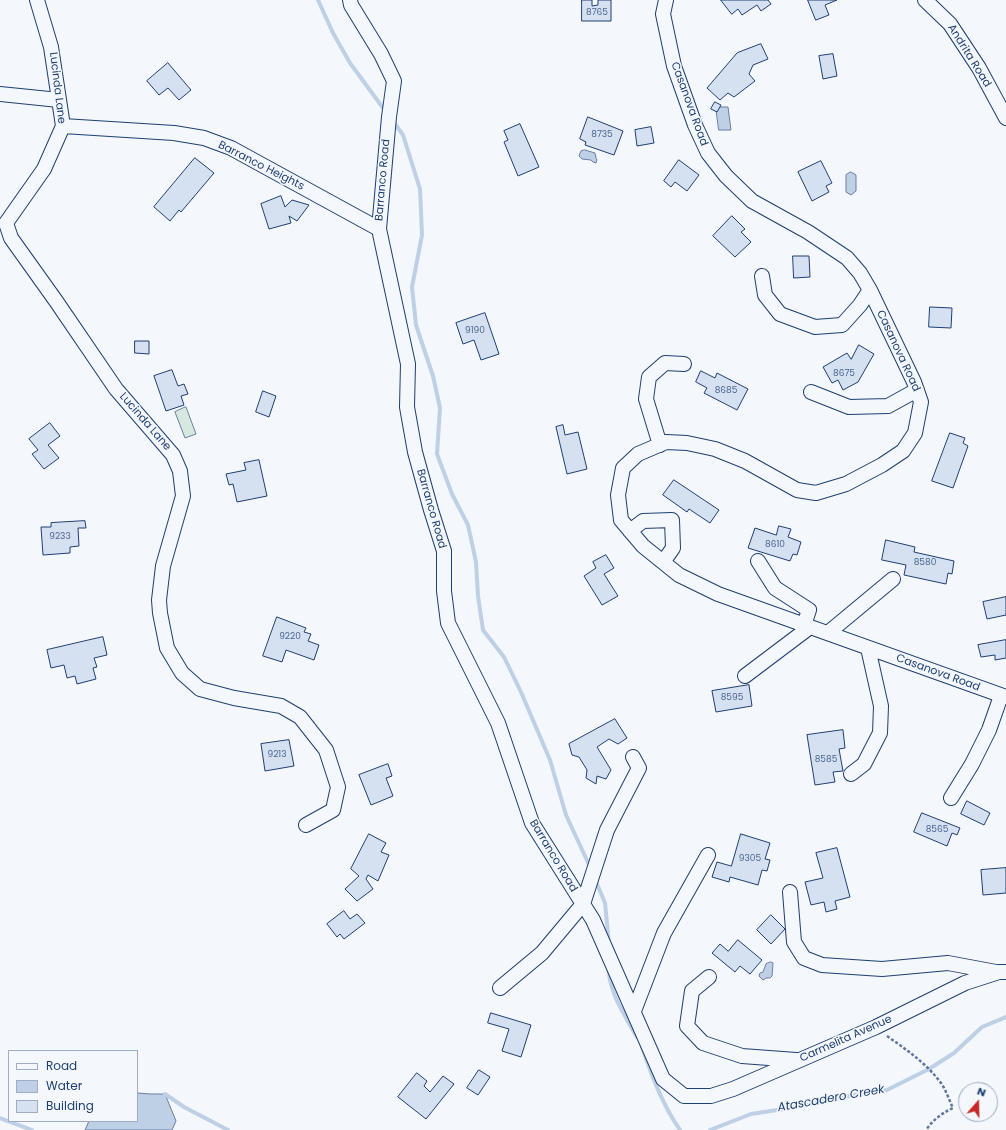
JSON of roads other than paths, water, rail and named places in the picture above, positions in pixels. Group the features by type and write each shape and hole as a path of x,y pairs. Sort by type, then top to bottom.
{"street":[{"name":"Lucinda Lane","path":"37,0 51,47 63,126 44,169 6,223 11,238 116,389 173,455 180,471 183,496 163,566 159,600 167,648 182,673 200,688 234,698 281,706 300,717 326,750 338,787 333,810 306,825"},
{"name":"Barranco Road","path":"350,0 351,5 381,54 394,81 389,117 379,229 408,364 407,407 415,452 444,551 444,590 448,623 498,723 532,823 593,920 663,1079 684,1096"},
{"name":"Casanova Road","path":"666,0 663,14 674,66 695,125 708,153 726,176 752,201 808,232 847,258 860,273 870,290 914,382 921,402 915,433 903,451 882,465 846,484 816,493 797,490 745,461 715,449 686,443 666,442 638,454 623,468 618,495 621,520 643,546 679,575 718,594 1004,697"},
{"name":"Andrita Road","path":"926,0 950,24 979,68 1006,118"},
{"path":"0,94 59,100"},
{"name":"Barranco Heights","path":"63,126 174,133 204,138 231,148 379,229"},
{"path":"762,276 766,295 780,314 815,327 842,325 860,305 870,290"},
{"path":"660,445 646,399 649,377 665,363 684,364"},
{"path":"811,392 850,407 857,407 888,406 917,390"},
{"path":"630,531 643,521 672,520 673,548 663,562"},
{"path":"745,676 807,626 809,610 775,588 758,561"},
{"path":"828,634 893,579"},
{"path":"851,774 864,764 880,733 881,706 868,648"},
{"path":"951,798 972,764 1004,697"},
{"path":"500,988 542,952 583,904 607,830 639,768 633,757"},
{"path":"634,1011 664,933 708,855"},
{"path":"790,892 794,942 804,958 822,965 882,969 948,962 1002,972"},
{"name":"Carmelita Avenue","path":"684,1096 711,1096 733,1089 876,1027 965,983 1002,972"},
{"path":"708,977 692,991 687,1026 703,1043 742,1056 799,1061"}],"water":[{"path":"716,107 728,107 731,130 719,130"},
{"path":"585,150 595,153 597,160 596,163 591,160 582,159 579,156 581,151"},
{"path":"851,172 856,175 856,191 851,195 846,192 846,175"},
{"path":"771,962 773,963 772,976 763,980 759,976 760,973 763,972 766,964"},
{"path":"138,1093 165,1094 176,1121 172,1130 85,1130 89,1122 138,1122"}],"waterway":[{"path":"318,0 333,33 350,63 386,112"},
{"path":"393,121 403,135 420,189 422,235 412,287 416,325 433,376 440,408 437,454 452,494 468,525 476,562 478,596 483,630 504,657 521,692 550,760 566,815 591,869"},
{"path":"595,879 605,903 609,944"},
{"path":"609,968 611,986 623,1013 637,1037"},
{"name":"Atascadero Creek","path":"710,1130 751,1114 887,1090 929,1069 954,1053 982,1027 1006,1017"},
{"path":"642,1047 663,1100 680,1130"},
{"path":"165,1094 184,1107 228,1130"},
{"path":"0,1118 8,1121"},
{"path":"11,1122 32,1130"}]}
